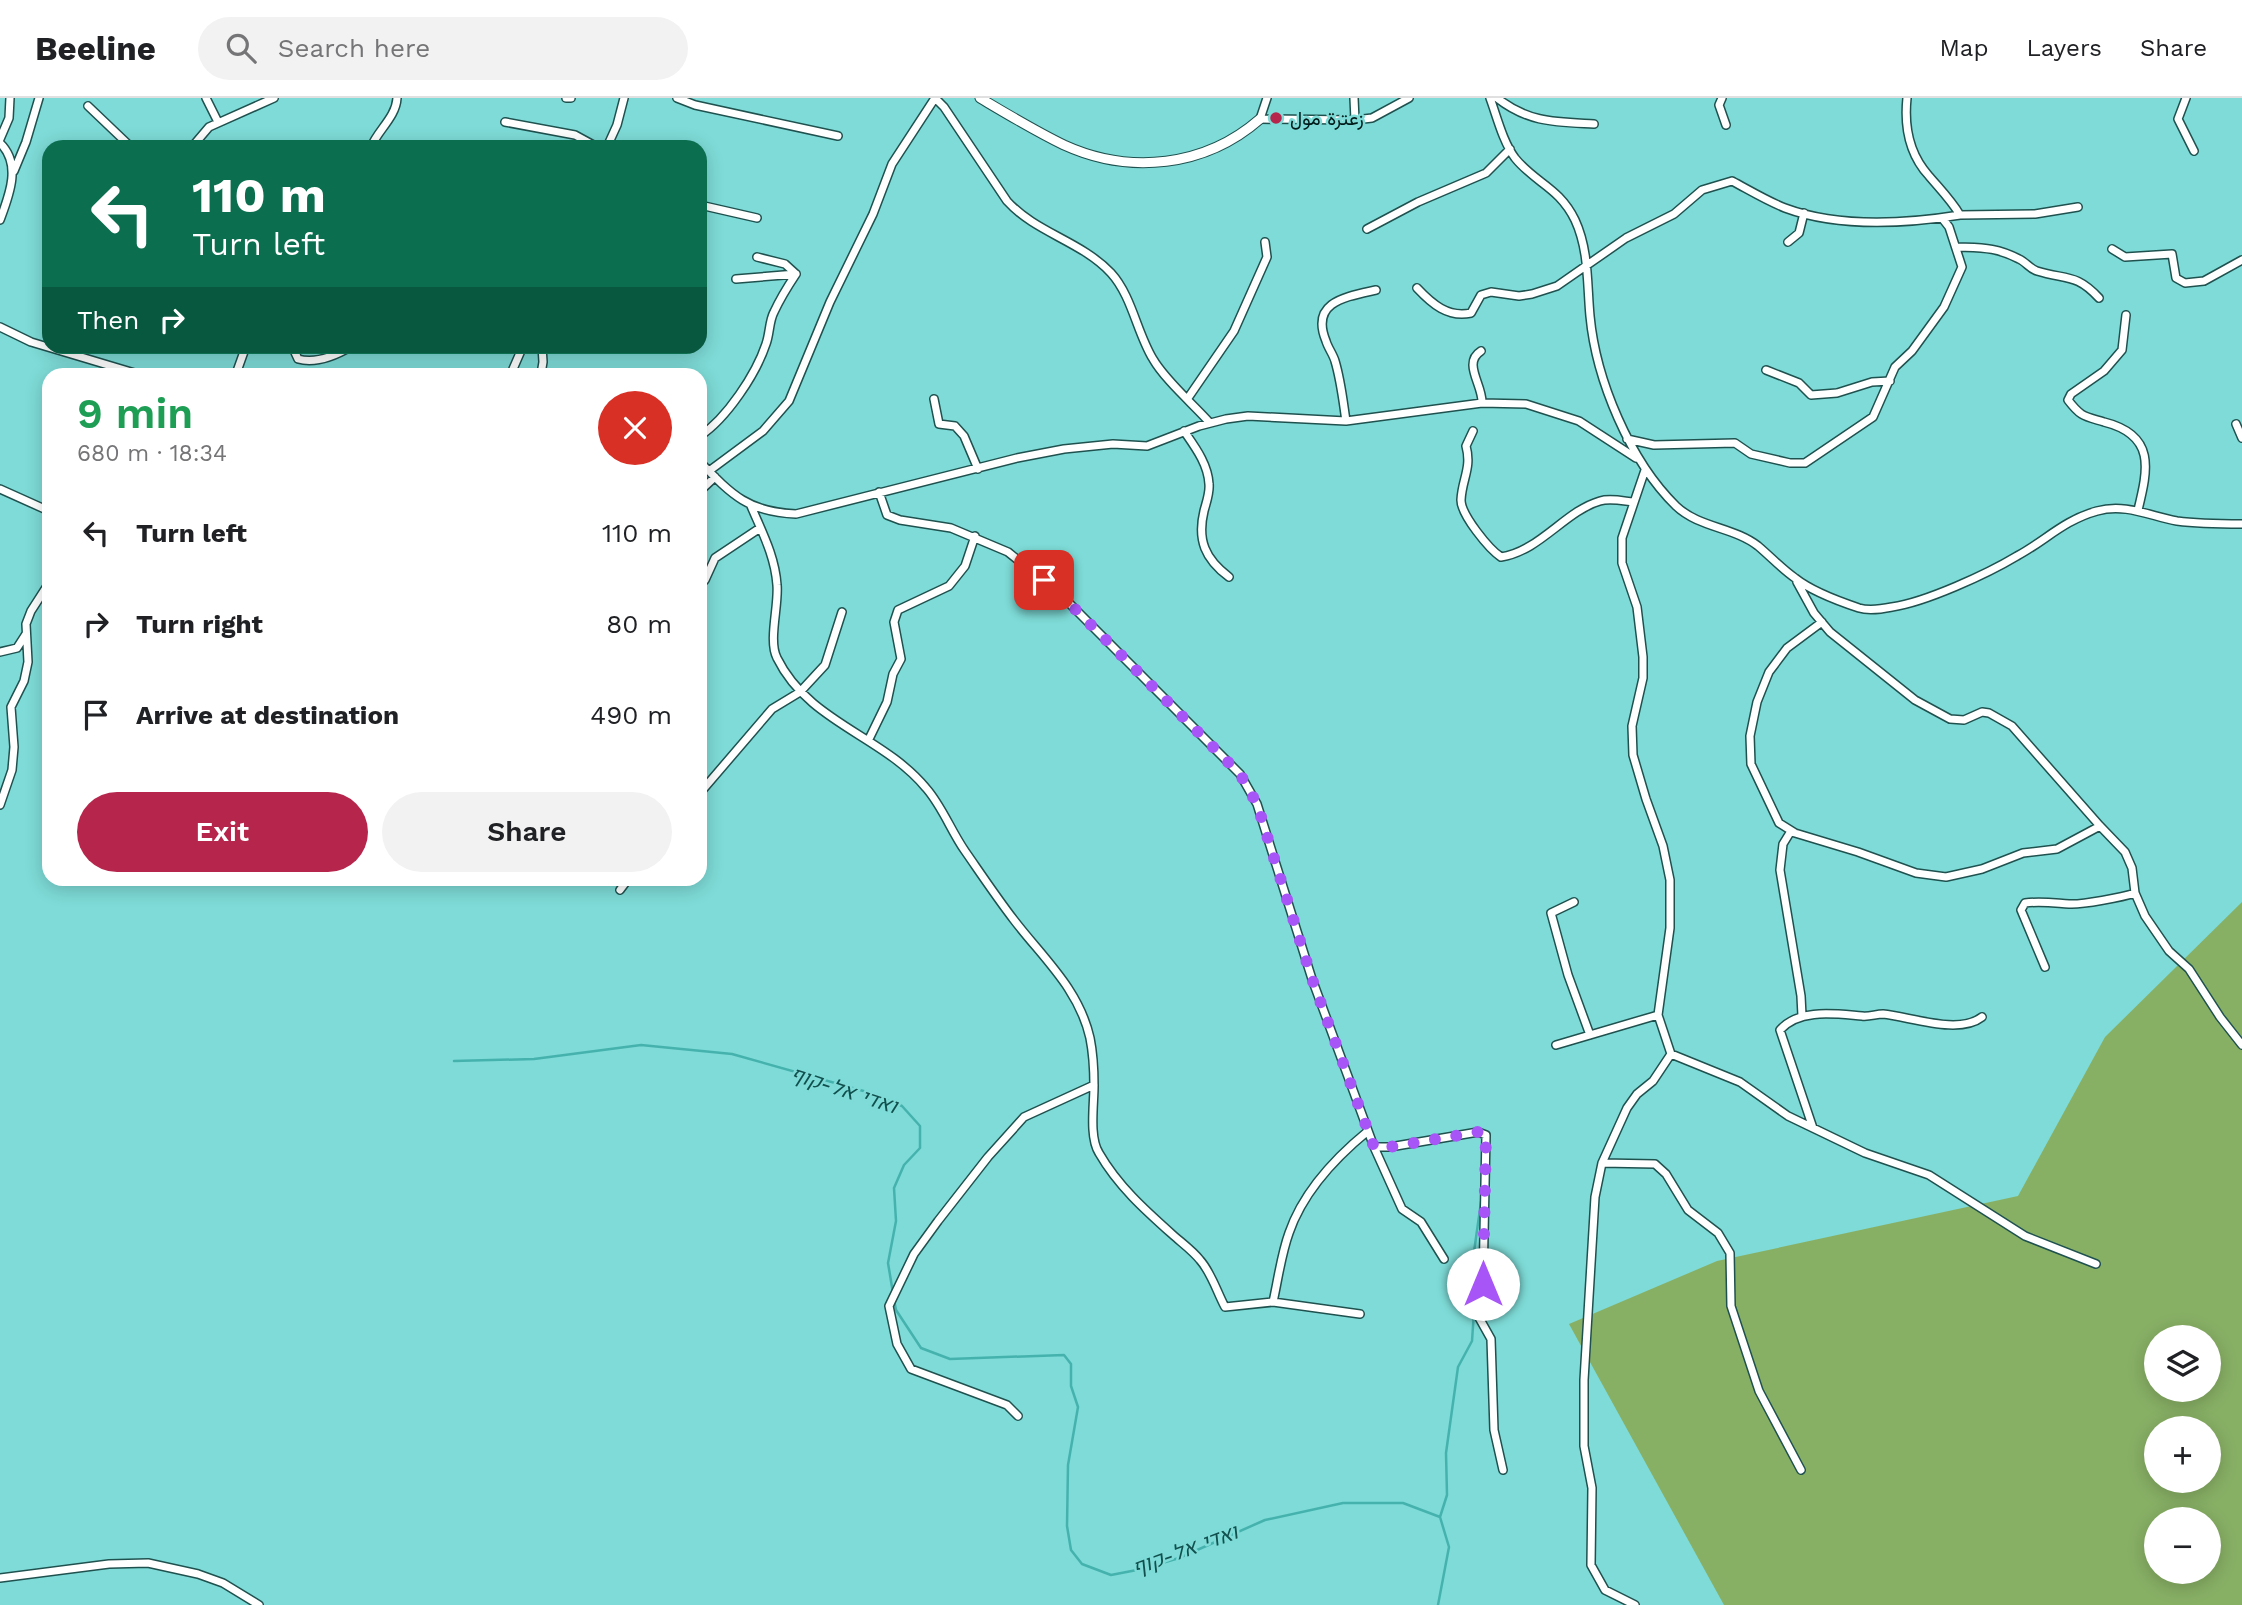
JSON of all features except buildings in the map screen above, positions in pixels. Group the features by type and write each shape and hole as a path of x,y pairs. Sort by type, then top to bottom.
{"street":[{"path":"10,98 9,117 0,141 13,172"},
{"path":"0,220 8,199 13,172 26,142 39,98"},
{"path":"206,98 218,122"},
{"path":"197,140 209,127 218,122 274,98"},
{"path":"376,140 389,119 397,98"},
{"path":"566,98 571,98"},
{"path":"610,140 624,98"},
{"path":"677,98 695,105 838,136"},
{"path":"707,481 763,431 789,401 830,302 873,214 892,164 935,98 1018,214 1098,260 1113,275 1154,362 1210,423"},
{"path":"980,98 1078,150 1136,164 1179,161 1244,133 1260,119 1267,98"},
{"path":"1353,98 1355,120"},
{"path":"1260,119 1372,118 1409,98"},
{"path":"1490,98 1510,149 1524,168 1556,192 1574,219 1587,264 1590,314 1597,360 1637,458 1675,505 1686,514 1753,542 1795,578 1861,609 1895,607 1921,599 2019,556 2068,522 2099,510 2138,510 2175,521 2242,524"},
{"path":"1497,98 1508,107 1545,122 1594,124"},
{"path":"1722,98 1719,105 1726,125"},
{"path":"1907,98 1906,128 1914,155 1952,201 1960,215"},
{"path":"2186,98 2178,119 2194,151"},
{"path":"89,106 124,140"},
{"path":"505,122 575,135 584,140"},
{"path":"1367,229 1418,202 1486,173 1510,149"},
{"path":"1417,288 1430,303 1450,314 1461,315 1471,313 1481,295 1491,292 1519,296 1557,286 1626,238 1674,214 1702,190 1732,181 1783,207 1824,219 1873,222 1960,215 2035,214 2078,207"},
{"path":"707,207 757,218"},
{"path":"1788,242 1799,233 1804,213"},
{"path":"1627,439 1654,444 1735,443 1751,454 1790,463 1805,463 1873,417 1895,367 1912,351 1944,307 1962,267 1957,247 1942,218"},
{"path":"1188,398 1234,331 1267,257 1265,242"},
{"path":"1957,247 1988,247 2005,251 2025,262 2033,270 2062,275 2086,284 2099,298"},
{"path":"2112,249 2125,257 2172,254 2176,278 2185,284 2204,281 2242,260"},
{"path":"757,257 785,264 796,274"},
{"path":"736,279 796,274"},
{"path":"707,431 730,406 756,369 767,342 772,314 796,274"},
{"path":"1346,421 1335,359 1325,340 1320,319 1323,311 1339,301 1376,290"},
{"path":"2126,316 2122,350 2104,371 2071,394 2068,400 2080,415 2129,431 2142,445 2147,465 2138,510"},
{"path":"0,327 42,345"},
{"path":"1481,351 1472,361 1482,403"},
{"path":"74,354 119,368"},
{"path":"88,358 89,354"},
{"path":"296,354 298,359 306,361 339,354"},
{"path":"1766,370 1799,383 1811,395 1838,393 1872,382 1891,381"},
{"path":"934,399 939,424 955,426 964,436 978,469"},
{"path":"707,469 741,501 773,513 796,514 1065,449 1113,444 1147,446 1210,423 1248,416 1346,421 1482,403 1526,404 1552,411 1579,421 1637,458"},
{"path":"2235,424 2242,438"},
{"path":"1184,431 1202,458 1210,485 1202,520 1202,546 1214,566 1228,577"},
{"path":"1473,431 1466,446 1468,471 1461,504 1469,520 1493,551 1501,557 1518,552 1584,508 1603,500 1633,502"},
{"path":"1645,470 1622,538 1622,563 1637,607 1643,657 1643,678 1632,726 1633,755 1663,846 1670,880 1670,928 1658,1015 1671,1054 1740,1082 1788,1116 1865,1153 1929,1175 2025,1236 2096,1264"},
{"path":"0,489 42,508"},
{"path":"879,492 887,515 900,520 951,528 1008,552 1061,595 1245,781 1257,804 1312,979 1374,1147 1402,1209 1422,1222 1444,1259"},
{"path":"751,506 773,555 778,604 775,656 800,692 836,723 869,739 907,768 928,790 952,833 1014,921 1050,961 1079,1003 1090,1039 1097,1151 1125,1191 1201,1261 1225,1307 1273,1302 1360,1314"},
{"path":"707,576 715,558 760,528"},
{"path":"869,739 887,702 893,674 901,659 894,622 898,610 949,586 965,566 975,536"},
{"path":"1795,578 1814,613 1830,632 1915,700 1950,719 1964,720 1982,712 2012,726 2125,852 2132,868 2135,893 2145,916 2169,950 2189,969 2242,1045"},
{"path":"0,804 12,770 14,747 11,707 28,662 26,624 42,594"},
{"path":"707,785 772,709 800,692 825,665 842,612"},
{"path":"1822,622 1787,648 1769,672 1757,702 1749,736 1751,764 1779,823 1791,831 1916,873 1946,877 1982,869 2023,853 2057,849 2100,826"},
{"path":"0,652 17,648 27,633"},
{"path":"1791,831 1783,844 1780,870 1802,1016"},
{"path":"620,890 623,886"},
{"path":"2045,967 2025,924 2021,910 2025,903 2049,901 2072,904 2122,898 2135,893"},
{"path":"1574,902 1551,913 1590,1035"},
{"path":"1813,1128 1780,1030 1786,1023 1802,1016 1880,1014 1960,1026 1975,1023 1982,1017"},
{"path":"1556,1045 1658,1015"},
{"path":"1635,1605 1605,1590 1591,1565 1592,1488 1584,1446 1584,1380 1595,1197 1602,1163 1627,1108 1637,1094 1653,1081 1671,1054"},
{"path":"1018,1416 1007,1405 911,1369 897,1344 889,1306 914,1254 988,1157 1024,1117 1094,1085"},
{"path":"1273,1302 1289,1234 1302,1204 1329,1168 1368,1130"},
{"path":"1374,1147 1390,1147 1478,1132 1486,1135 1483,1284 1477,1314 1491,1339 1493,1430 1503,1470"},
{"path":"1602,1163 1655,1164 1666,1174 1688,1210 1718,1233 1730,1253 1731,1306 1759,1391 1801,1470"},
{"path":"0,1578 109,1563 148,1563 198,1574 223,1583 259,1605"}],"green space":[{"path":"2242,902 2242,1605 1724,1605 1569,1324 1717,1261 2018,1196 2105,1037"}],"waterway":[{"name":"ואדי אל-קוף","path":"454,1061 534,1059 641,1045 732,1054 867,1092 902,1106 920,1126 920,1148 904,1165 894,1188 896,1221 888,1263 893,1293"},
{"path":"1440,1517 1447,1495 1446,1453 1458,1367 1472,1341 1476,1282 1474,1252 1481,1202"},
{"name":"ואדי אל-קוף","path":"894,1300 896,1310 921,1348 950,1359 1064,1355 1071,1364 1071,1386 1078,1407 1068,1465 1067,1526 1071,1550 1082,1564 1111,1575 1179,1558 1265,1520 1343,1503 1403,1503 1440,1517 1449,1547 1438,1605"}],"place":[{"name":"زعترة مول","path":"1276,118"}],"route":[{"path":"1044,580 1240,774 1249,788 1257,804 1312,979 1374,1147 1390,1147 1478,1132 1486,1135 1483,1284"}]}
